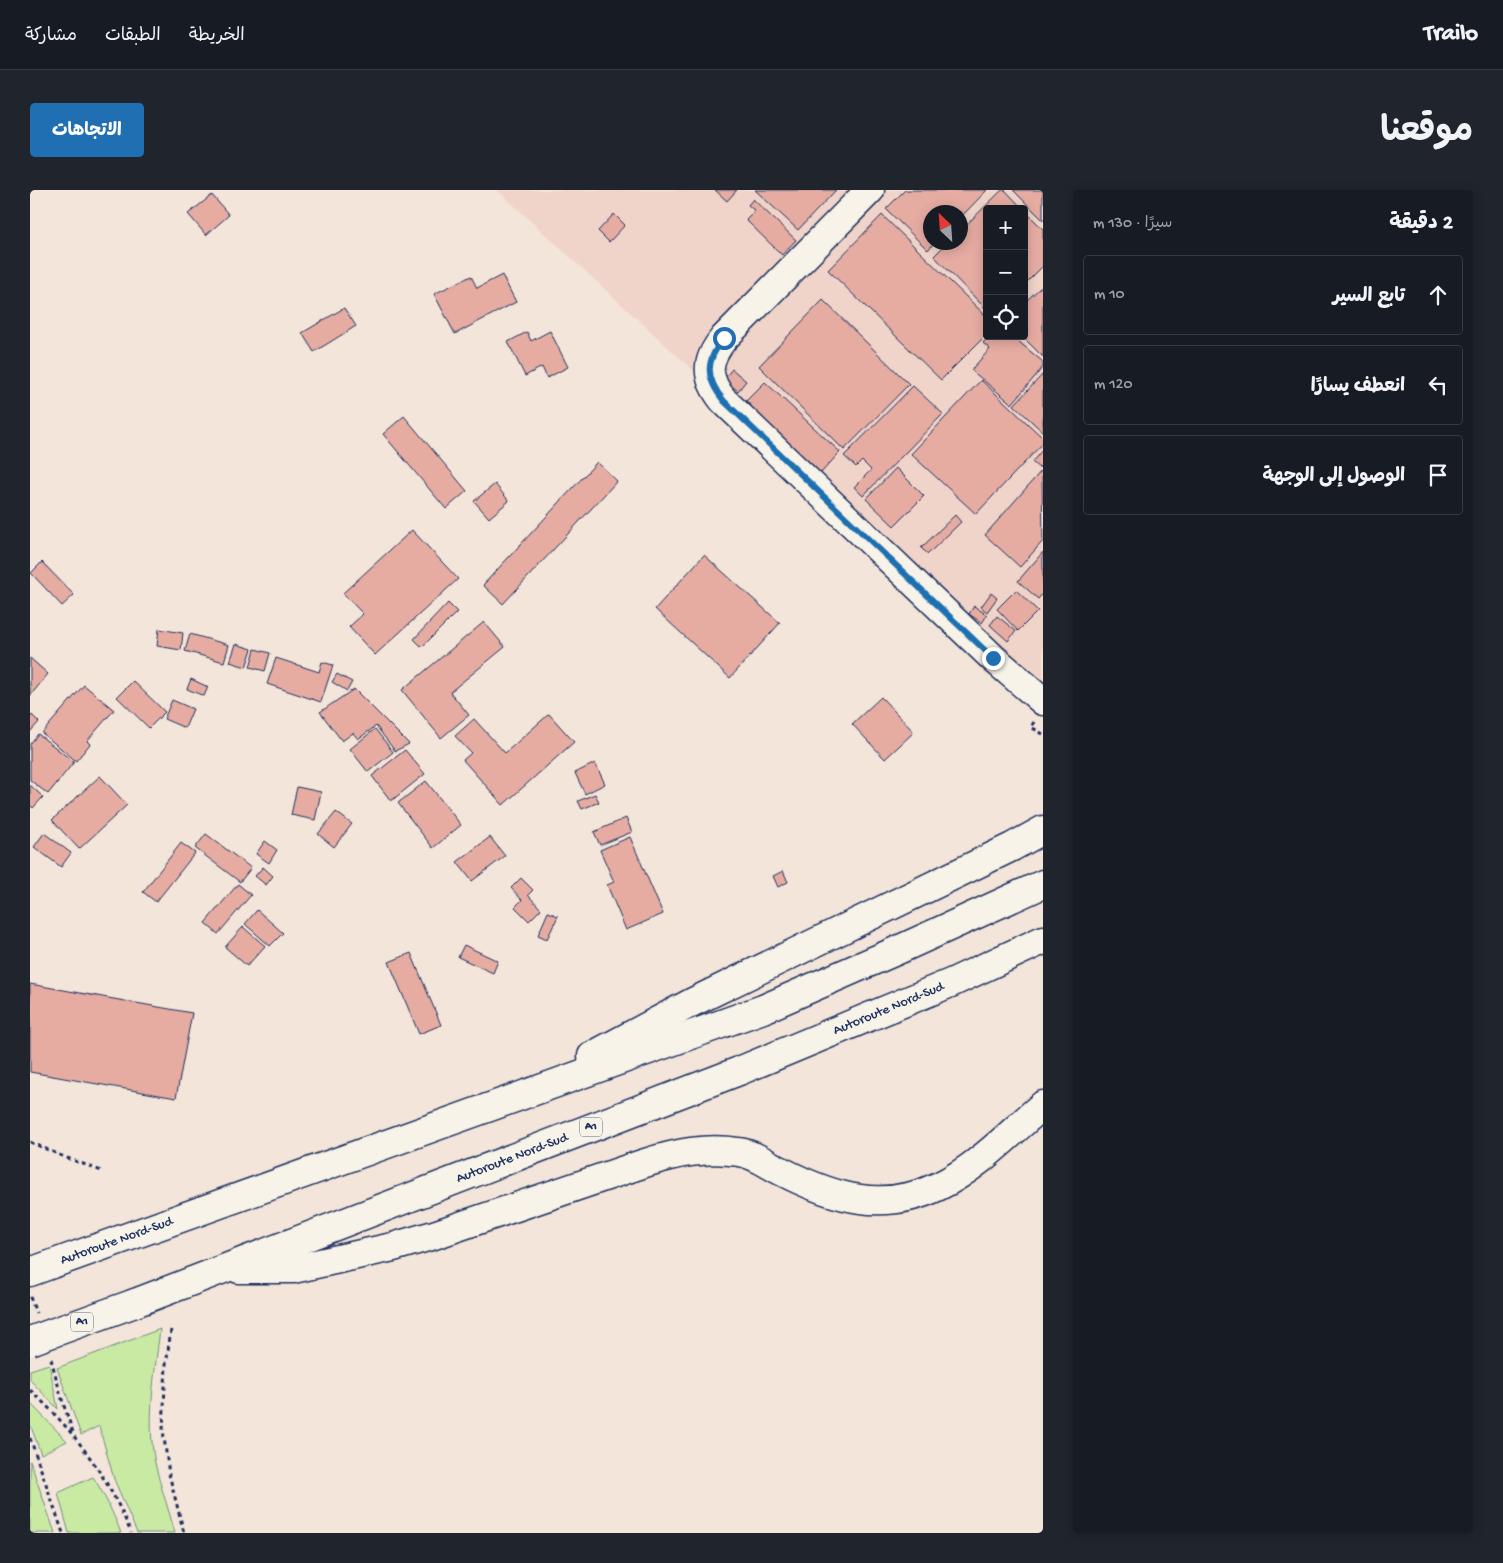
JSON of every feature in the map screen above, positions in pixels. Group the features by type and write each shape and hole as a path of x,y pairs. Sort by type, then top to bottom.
{"main road":[{"path":"870,190 715,349 710,362 710,377 714,390 993,658 1043,701"},
{"path":"507,1101 693,1002 1012,847 1043,830"},
{"name":"Autoroute Nord-Sud","path":"30,1272 763,1009 1043,884"},
{"name":"Autoroute Nord-Sud","path":"38,1336 220,1270 738,1071 953,982 1043,940"},
{"path":"220,1270 293,1268 376,1251 434,1235 676,1154 700,1150 740,1152 754,1156 781,1172 820,1190 841,1196 863,1200 884,1201 904,1199 939,1186 960,1174 982,1158 1043,1105"}],"path":[{"path":"1031,727 1043,734"},
{"path":"30,1142 104,1172"},
{"path":"30,1297 38,1336 56,1371 63,1403 75,1438"},
{"path":"171,1330 166,1364 163,1430 170,1474 184,1533"},
{"path":"30,1390 75,1438 94,1462 131,1533"},
{"path":"30,1438 63,1533"}],"shaded area":[{"path":"497,190 1043,190 1043,692"}],"green space":[{"path":"160,1329 152,1396 152,1446 157,1472 175,1533 137,1533 114,1479 99,1426 81,1435 57,1368"},
{"path":"49,1364 58,1409 30,1380 30,1370"},
{"path":"30,1403 67,1441 41,1454 30,1424"},
{"path":"30,1461 55,1533 30,1533"},
{"path":"93,1477 121,1533 69,1533 58,1493"}],"building":[{"path":"715,190 737,190 727,201"},
{"path":"755,190 836,190 798,230"},
{"path":"905,190 987,190 968,210 968,205 923,205 923,245 886,209"},
{"path":"1002,190 1005,190 1019,205 987,205"},
{"path":"1013,190 1043,190 1043,220"},
{"path":"212,195 229,215 206,235 188,214"},
{"path":"753,199 796,240 782,255 746,220 755,211 748,205"},
{"path":"983,209 983,306 934,256 940,250 968,250 968,223"},
{"path":"614,214 625,225 609,242 598,231"},
{"path":"1028,214 1043,229 1043,266 1028,281"},
{"path":"882,215 983,313 983,338 941,380 828,270"},
{"path":"502,275 516,302 455,334 434,294 471,276 477,288"},
{"path":"1043,285 1043,357 1026,340 1028,340 1028,299"},
{"path":"823,300 909,384 844,450 759,366"},
{"path":"344,308 356,326 314,352 302,333"},
{"path":"550,331 568,367 547,378 542,367 525,376 508,342 527,332 531,341"},
{"path":"986,340 1017,340 1043,362 1043,367 1012,404 971,370 990,349 983,343"},
{"path":"732,369 746,381 738,391 724,379"},
{"path":"1043,374 1043,432 1014,405"},
{"path":"981,380 1043,438 1043,443 976,514 911,454"},
{"path":"765,382 840,452 821,473 745,402"},
{"path":"913,386 943,414 863,496 854,487 871,470 862,461 856,467 844,456"},
{"path":"404,416 467,491 446,509 383,434"},
{"path":"1043,449 1043,464 1039,468 1032,462"},
{"path":"597,462 617,481 503,604 483,585"},
{"path":"896,468 924,496 894,526 866,499"},
{"path":"1042,470 1043,541 1020,567 985,535"},
{"path":"495,484 509,501 489,518 474,501"},
{"path":"955,515 961,522 928,554 921,548"},
{"path":"412,530 458,579 375,655 349,627 363,614 343,593"},
{"path":"1043,552 1043,593 1038,599 1018,581"},
{"path":"704,555 780,623 730,678 655,609"},
{"path":"42,562 74,595 62,606 31,573"},
{"path":"1016,590 1038,611 1018,631 997,609"},
{"path":"991,593 997,598 987,612 981,607"},
{"path":"448,603 457,612 422,647 414,639"},
{"path":"974,606 987,615 982,623 969,614"},
{"path":"997,616 1016,631 1008,641 990,625"},
{"path":"484,622 505,647 450,692 469,715 441,738 402,690"},
{"path":"159,629 183,633 181,650 157,646"},
{"path":"190,634 229,645 224,662 185,651"},
{"path":"236,644 252,649 246,667 230,662"},
{"path":"255,649 270,653 265,671 250,667"},
{"path":"30,658 48,674 30,696"},
{"path":"276,658 319,672 322,662 333,665 321,702 267,684"},
{"path":"337,674 352,682 347,691 332,682"},
{"path":"191,679 208,687 204,696 187,689"},
{"path":"133,681 165,712 149,728 117,697"},
{"path":"84,685 114,710 87,741 90,744 76,761 42,733"},
{"path":"354,689 409,744 395,751 376,726 358,739 353,733 342,741 320,712"},
{"path":"881,697 914,732 885,759 852,724"},
{"path":"172,700 193,709 185,728 164,719"},
{"path":"549,714 574,742 503,805 463,760 471,753 455,736 474,719 505,753"},
{"path":"32,715 39,722 30,732 30,718"},
{"path":"375,729 393,752 368,772 350,749"},
{"path":"38,734 74,762 48,794 30,780 30,744"},
{"path":"405,750 425,774 391,801 372,776"},
{"path":"595,763 605,784 585,794 575,773"},
{"path":"100,776 127,805 79,849 52,820"},
{"path":"426,781 461,825 433,848 398,803"},
{"path":"30,785 43,797 33,808 30,805"},
{"path":"297,787 321,792 315,820 291,815"},
{"path":"595,794 599,802 582,809 578,801"},
{"path":"336,812 352,824 334,847 318,834"},
{"path":"626,818 632,832 600,845 594,832"},
{"path":"44,833 71,853 61,867 34,847"},
{"path":"206,834 251,868 240,882 195,848"},
{"path":"490,837 505,856 472,881 457,862"},
{"path":"630,837 663,914 626,930 607,885 614,882 600,850"},
{"path":"265,841 277,850 269,863 256,854"},
{"path":"181,843 195,853 156,902 143,892"},
{"path":"263,867 273,876 266,885 255,876"},
{"path":"783,871 788,882 778,887 773,876"},
{"path":"521,878 533,890 528,895 541,909 529,921 515,907 522,900 511,888"},
{"path":"238,884 251,895 218,934 205,923"},
{"path":"257,910 283,933 270,946 245,924"},
{"path":"548,912 558,916 547,939 538,935"},
{"path":"243,927 265,946 247,966 225,947"},
{"path":"464,945 498,961 493,973 458,957"},
{"path":"411,953 441,1025 419,1034 389,962"},
{"path":"30,984 192,1013 176,1098 30,1072"}],"route":[{"path":"724,338 715,349 710,362 710,377 714,390 993,658"}]}
